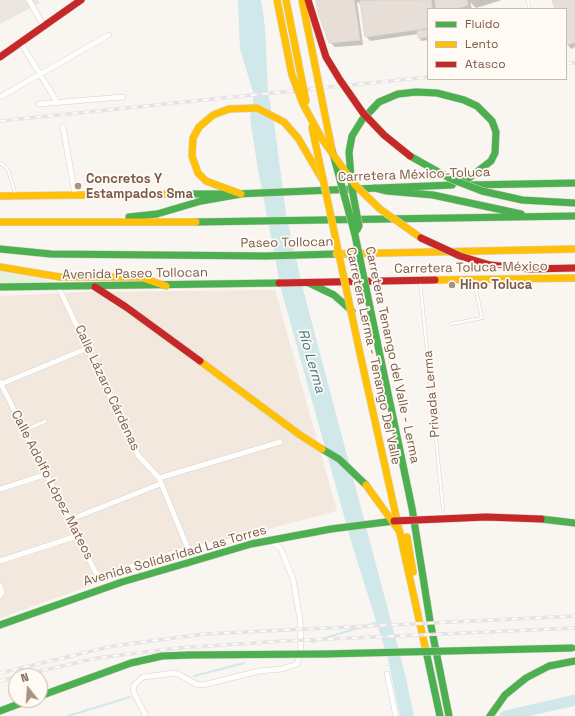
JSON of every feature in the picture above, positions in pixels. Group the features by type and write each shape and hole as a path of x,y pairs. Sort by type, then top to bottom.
{"main road":[{"path":"0,57 81,0"},
{"path":"277,0 292,75 303,104 322,139 351,179 380,209 422,239 468,258 490,265 530,270 575,268"},
{"name":"Carretera Lerma - Tenango Del Valle","path":"286,0 322,179 400,532 414,606 440,716"},
{"name":"Carretera Tenango del Valle - Lerma","path":"302,0 332,148 355,235 412,508 430,621 449,716"},
{"path":"308,0 313,20 326,57 340,80 368,118 384,135 417,161 451,179 482,191 522,200 575,203"},
{"path":"355,235 359,226 352,189 350,144 352,136 362,120 379,102 398,94 437,92 464,100 477,106 492,121 496,132 495,153 491,161 469,178 447,185"},
{"path":"241,194 234,190 210,184 198,173 193,162 193,138 199,126 213,115 229,109 248,107 266,111 284,122 293,130 322,179"},
{"name":"Carretera México-Toluca","path":"241,194 254,192 447,185 575,184"},
{"path":"375,188 387,192 433,195 532,217"},
{"path":"0,196 241,194"},
{"path":"99,223 157,214 201,202 241,194"},
{"name":"Paseo Tollocan","path":"0,222 99,223 575,216"},
{"name":"Paseo Tollocan","path":"0,249 50,254 266,256 297,254 575,249"},
{"path":"0,267 60,277 140,278 166,286"},
{"name":"Carretera Toluca-México","path":"271,284 575,278"},
{"path":"307,283 334,295 344,303 352,312 357,326 412,558 414,606"},
{"name":"Avenida Paseo Tollocan","path":"0,287 59,288 271,284"},
{"path":"95,287 126,307 339,459 366,485 400,532"},
{"name":"Avenida Solidaridad Las Torres","path":"0,625 122,582 251,544 330,529 382,522 478,517 575,523"},
{"path":"48,693 131,663 162,656 574,648"},
{"path":"490,716 505,695 526,678 549,666 575,661"}],"street":[{"path":"29,0 44,27"},
{"path":"0,97 109,35"},
{"path":"21,43 57,102"},
{"path":"39,104 123,97"},
{"path":"63,127 75,195"},
{"name":"Calle Lázaro Cárdenas","path":"59,288 133,446 160,481 189,551"},
{"path":"0,383 88,348"},
{"name":"Calle Adolfo López Mateos","path":"0,383 96,573 101,576 180,552 234,539 254,536 269,539 281,550 293,579 300,619 301,652 297,664 291,667 259,671 211,684 196,684 176,673 143,677 134,685 133,691 146,716"},
{"path":"70,520 160,481 280,442"},
{"path":"0,489 47,474"},
{"path":"0,561 77,536"},
{"path":"0,586 0,596"},
{"path":"387,674 396,716"}],"lane":[{"path":"0,163 8,170 16,196"},
{"path":"451,324 482,318 473,279"},
{"name":"Privada Lerma","path":"420,280 443,509"},
{"path":"24,430 46,421"}],"shaded area":[{"path":"0,0 38,0 40,3 0,24"},
{"path":"275,290 337,511 195,548 0,618 0,296 86,292"}],"green space":[{"path":"0,271 38,277 56,283 0,284"}],"water":[{"name":"Río Lerma","path":"238,0 261,0 265,27 268,93 275,129 286,215 304,293 405,674 414,716 400,716 388,659 351,541 281,289 258,170 250,118 254,95 240,49"}],"building":[{"path":"316,0 354,0 360,40 329,43 318,13"},
{"path":"431,0 432,8 427,8 427,28 365,37 360,1"},
{"path":"435,0 467,0 468,5 458,8 436,8"},
{"path":"552,0 575,0 575,42 567,45 567,8 555,8"},
{"path":"427,30 427,37 418,38 417,31"}],"waterway":[{"path":"312,642 378,622"},
{"path":"194,676 244,663"},
{"path":"68,716 130,697"},
{"path":"505,716 575,700"}],"railway":[{"path":"567,63 575,63"},
{"path":"0,121 427,77"},
{"path":"0,673 113,646 204,634 575,616"},
{"path":"48,669 97,658 177,648 284,641 575,628"},
{"path":"0,681 8,679"}],"traffic: fast":[{"path":"362,120 379,102 398,94 416,92 437,93 464,100 477,106 492,121 496,132 495,153 491,161 469,178 447,185"},
{"path":"357,230 359,226 352,189 349,152 352,136 362,120"},
{"path":"332,150 355,235 377,341"},
{"path":"410,156 451,179 482,191 522,200 575,203"},
{"path":"470,185 575,183"},
{"path":"236,194 452,185"},
{"path":"375,188 387,191 433,195 521,214"},
{"path":"174,194 224,194"},
{"path":"129,217 157,214 201,201 241,194"},
{"path":"196,222 575,216"},
{"path":"0,249 51,254 266,256 336,254"},
{"path":"0,287 279,283"},
{"path":"309,283 334,295 352,311"},
{"path":"377,341 412,508 430,621 449,716"},
{"path":"322,449 339,459 366,485"},
{"path":"541,519 575,523"},
{"path":"187,563 251,544 331,529 394,521"},
{"path":"0,625 122,582 187,563"},
{"path":"189,655 324,654 572,648"},
{"path":"426,651 440,716"},
{"path":"48,693 131,663 162,656 189,655"},
{"path":"490,716 505,695 526,678 549,666 575,661"},
{"path":"0,711 8,708"}],"traffic: slow":[{"path":"277,0 292,75 303,104 322,139 355,185 380,209 421,238"},
{"path":"286,0 306,101"},
{"path":"302,0 332,150"},
{"path":"241,194 206,181 198,173 192,156 193,138 199,127 213,115 229,109 257,108 284,122 298,138 322,179"},
{"path":"312,127 359,349"},
{"path":"0,196 174,194"},
{"path":"0,222 196,222"},
{"path":"336,254 575,249"},
{"path":"0,267 60,277 140,277 166,286"},
{"path":"435,280 575,278"},
{"path":"359,349 426,651"},
{"path":"200,361 300,435 322,449"},
{"path":"366,485 400,532"},
{"path":"407,537 413,572"}],"traffic: jam":[{"path":"0,57 81,0"},
{"path":"308,0 326,57 340,80 363,113 384,135 410,156"},
{"path":"421,238 460,256 490,265 530,269 575,268"},
{"path":"279,283 435,280"},
{"path":"95,287 126,307 200,361"},
{"path":"394,521 486,517 541,519"}],"place":[{"name":"Concretos Y Estampados Sma","path":"78,186"},
{"name":"Hino Toluca","path":"452,285"}]}
